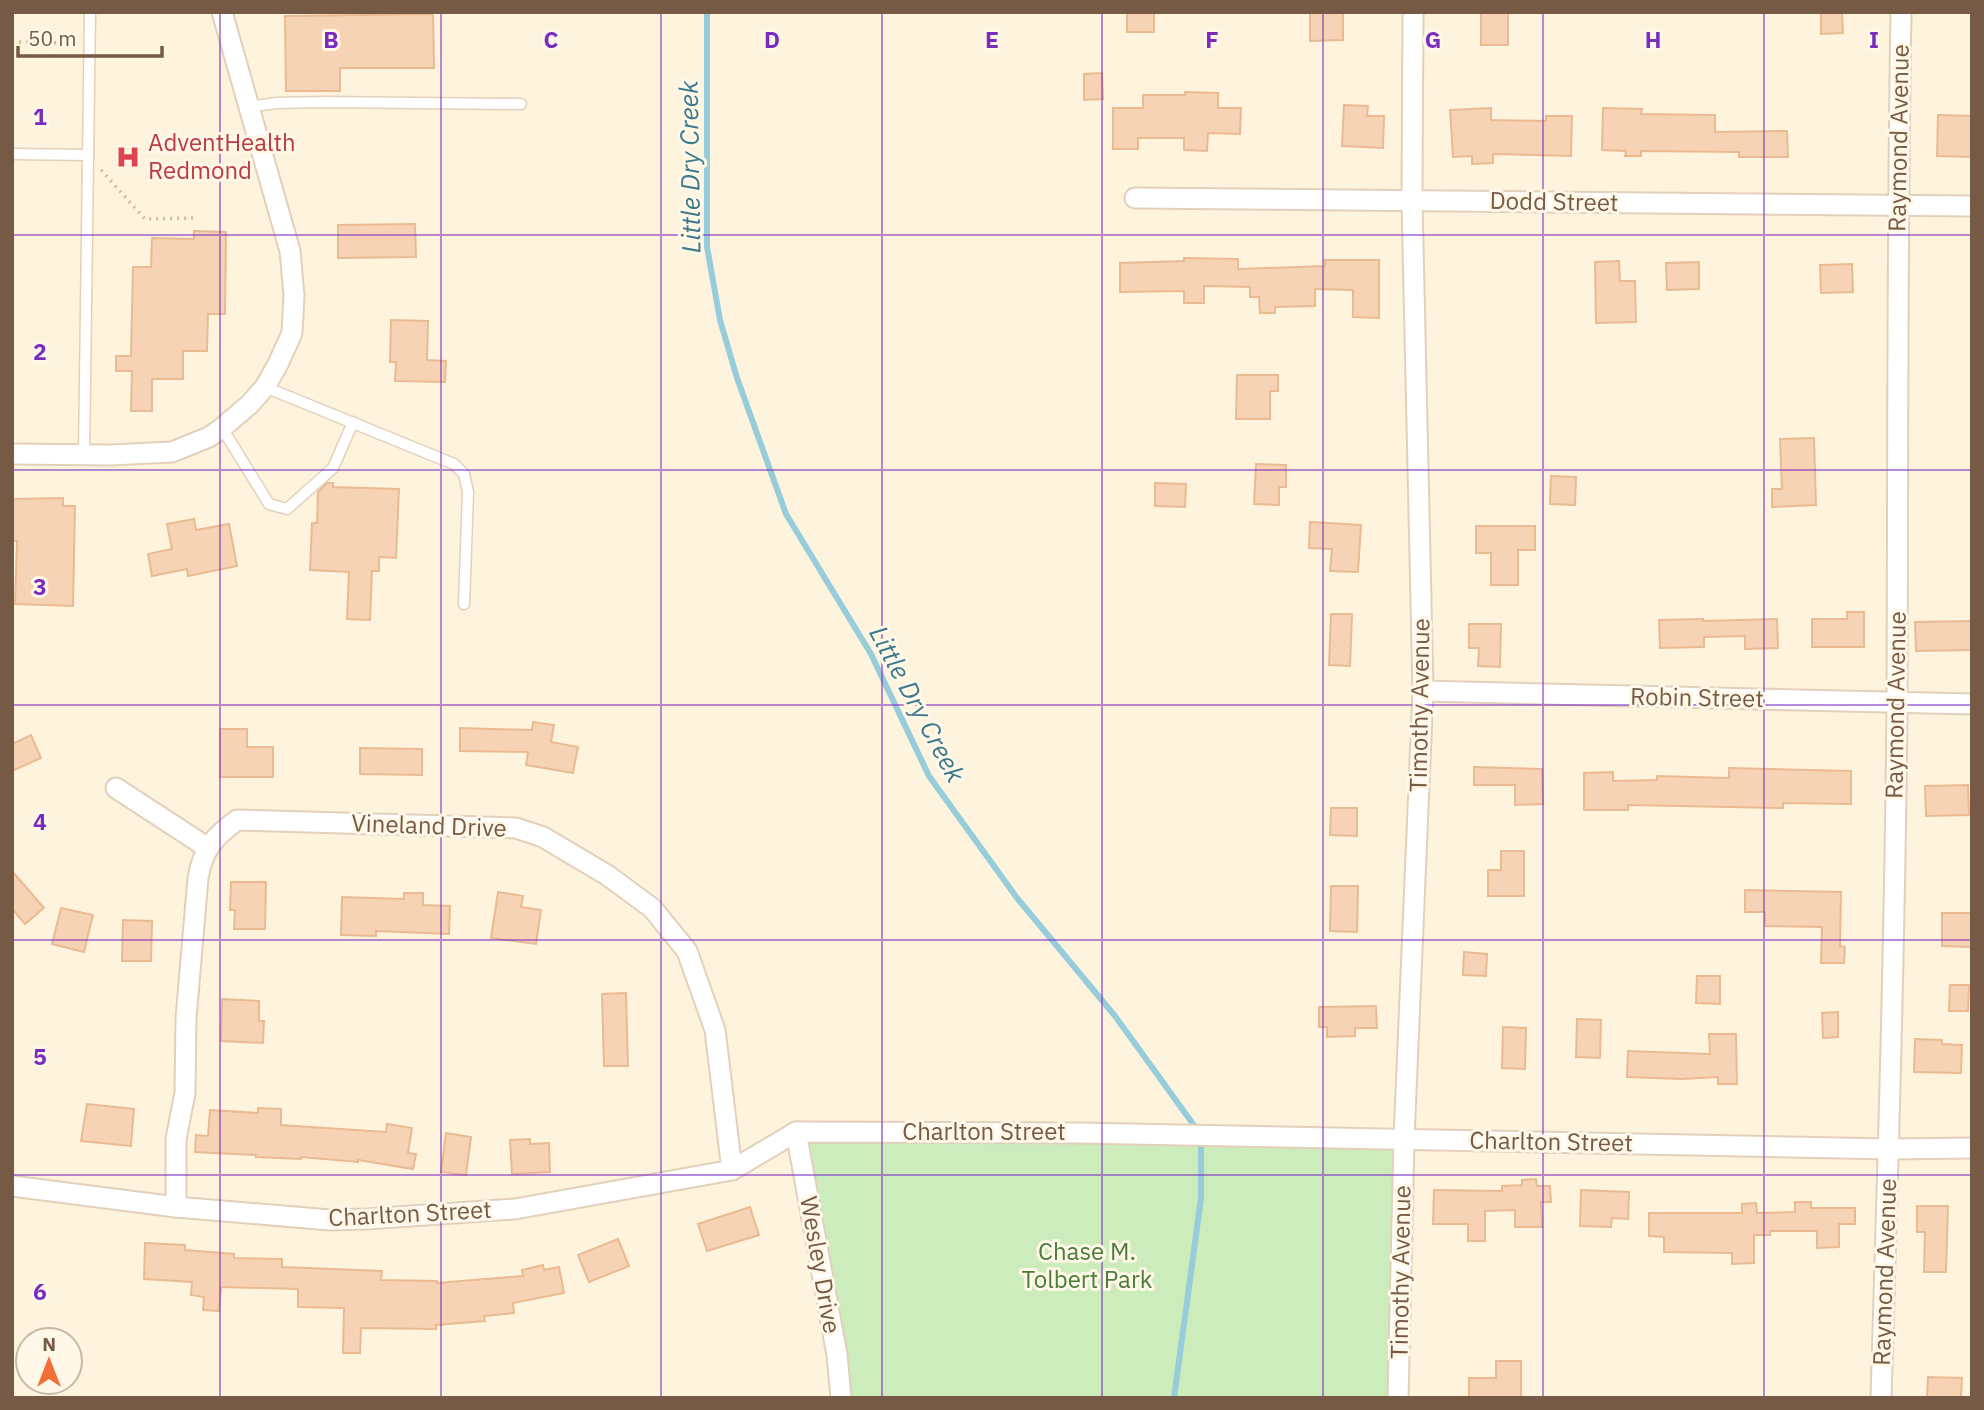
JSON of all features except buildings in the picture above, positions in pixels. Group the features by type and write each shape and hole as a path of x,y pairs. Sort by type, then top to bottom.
{"street":[{"path":"12,454 172,452 209,437 250,404 265,387 292,333 294,295 290,251 222,12"},
{"name":"Timothy Avenue","path":"1398,1398 1404,1139 1423,691 1412,200 1413,12"},
{"name":"Raymond Avenue","path":"1881,1398 1889,1149 1896,703 1901,12"},
{"name":"Dodd Street","path":"1135,198 1972,205"},
{"name":"Robin Street","path":"1423,691 1972,704"},
{"path":"116,788 208,848"},
{"name":"Vineland Drive","path":"176,1207 176,1139 185,1093 186,1018 198,878 201,860 216,836 237,820 516,828 542,837 607,875 652,908 687,951 715,1030 732,1170"},
{"name":"Charlton Street","path":"12,1186 176,1207 330,1220 516,1209 732,1170 796,1132 1038,1133 1889,1149 1972,1148"},
{"name":"Wesley Drive","path":"796,1132 837,1355 841,1398"}],"lane":[{"path":"84,455 90,12"},
{"path":"248,107 276,103 324,102 520,104"},
{"path":"12,154 88,155"},
{"path":"265,387 454,464 464,474 468,492 464,604"},
{"path":"222,428 269,504 287,509 333,468 353,422"}],"path":[{"path":"12,42 89,43"},
{"path":"88,155 145,219 194,218"}],"green space":[{"name":"Chase M. Tolbert Park","path":"796,1132 1404,1139 1398,1398 841,1398"}],"waterway":[{"name":"Little Dry Creek","path":"707,12 707,247 720,320 737,378 786,514 871,654 929,776 1017,898 1115,1016 1201,1135 1201,1198 1174,1398"}],"place":[{"name":"AdventHealth Redmond","path":"128,157"}]}
